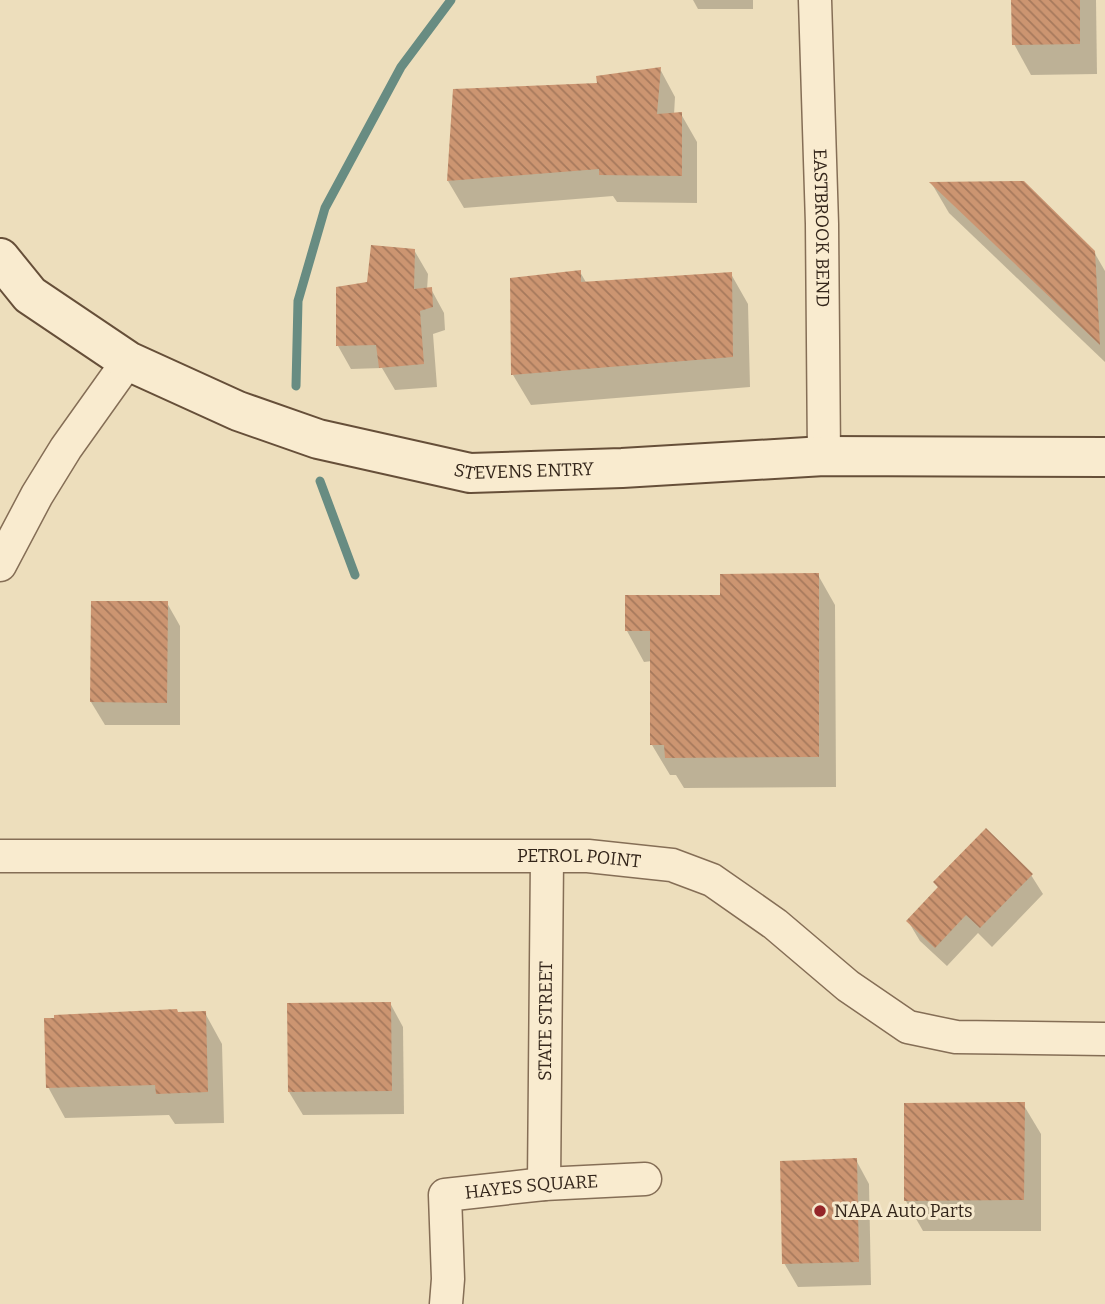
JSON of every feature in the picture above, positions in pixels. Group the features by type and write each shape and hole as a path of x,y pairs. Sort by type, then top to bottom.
{"street":[{"name":"EASTBROOK BEND","path":"816,0 822,212 824,456"},
{"name":"STEVENS ENTRY","path":"0,258 30,295 128,362 238,411 318,439 470,473 622,468 824,456 1105,457"},
{"path":"0,565 37,495 66,448 128,362"},
{"name":"PETROL POINT","path":"0,856 587,856 672,864 712,880 775,924 848,986 908,1027 956,1037 1105,1039"},
{"name":"STATE STREET","path":"544,1184 547,858"},
{"name":"HAYES SQUARE","path":"446,1304 448,1279 445,1195 544,1184 645,1179"}],"building":[{"path":"1011,0 1080,0 1080,44 1012,45"},
{"path":"661,67 657,114 682,112 682,176 599,175 599,169 447,181 453,89 597,83 596,76"},
{"path":"1024,181 1095,251 1100,345 929,182"},
{"path":"371,245 415,249 414,289 432,287 433,307 420,311 424,364 379,368 376,345 336,346 336,287 367,282"},
{"path":"581,270 581,282 732,272 733,357 511,375 510,278"},
{"path":"819,573 819,757 665,758 664,745 650,745 650,631 625,631 625,595 720,595 720,574"},
{"path":"91,601 168,601 167,703 90,702"},
{"path":"986,828 1033,874 980,928 966,915 935,948 906,921 938,887 933,882"},
{"path":"391,1002 392,1091 288,1092 287,1003"},
{"path":"177,1009 178,1012 206,1011 208,1092 156,1094 155,1085 46,1088 44,1018 54,1018 54,1015"},
{"path":"1025,1102 1024,1200 904,1201 904,1103"},
{"name":"NAPA Auto Parts","path":"857,1158 859,1262 782,1264 780,1161"}],"waterway":[{"path":"296,386 298,301 325,208 401,67 451,0"},
{"path":"320,481 355,575"}],"place":[{"name":"NAPA Auto Parts","path":"820,1211"}]}
